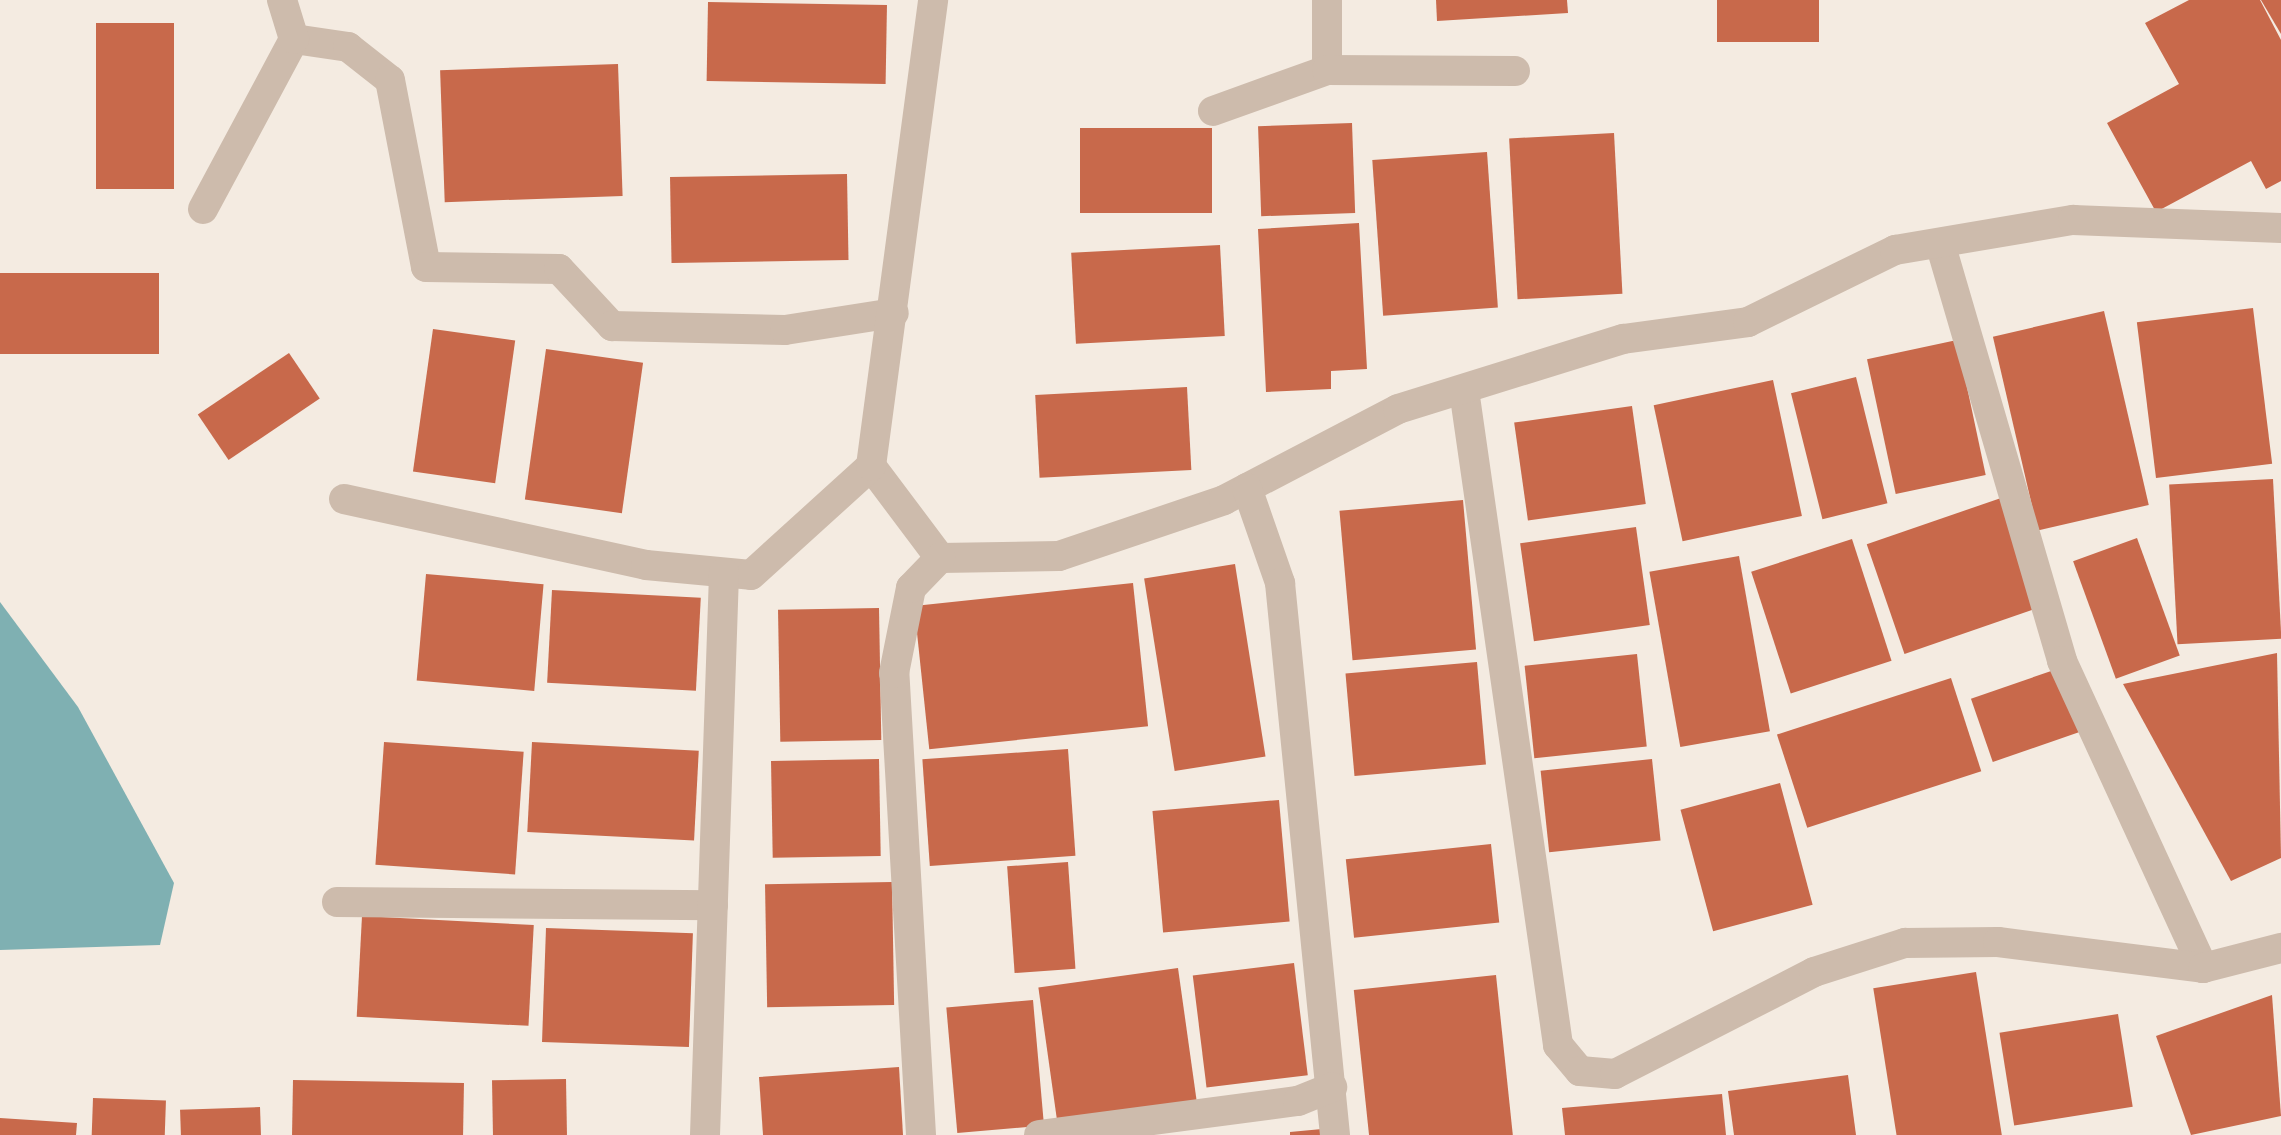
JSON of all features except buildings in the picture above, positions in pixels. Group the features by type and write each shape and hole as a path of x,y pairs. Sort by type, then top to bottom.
{"street":[{"path":"203,209 294,39 282,0"},
{"path":"344,499 751,575 871,466 933,0"},
{"path":"1327,0 1327,70"},
{"path":"294,39 348,47 390,80 426,267 559,269 612,326 785,330 894,313"},
{"path":"1213,111 1327,70 1515,71"},
{"path":"921,1135 894,673 911,588 940,558 1059,556 1247,488 1398,409 1622,340 1748,322 1894,250 2073,220 2281,228"},
{"path":"1940,243 2062,662 2203,968"},
{"path":"1464,390 1558,1045 1580,1071 1616,1074 1814,971 1906,944 1998,942 2203,968 2281,948"},
{"path":"871,466 940,558"},
{"path":"1247,488 1280,583 1335,1135"},
{"path":"705,1135 724,573"},
{"path":"337,902 713,905"},
{"path":"1039,1135 1298,1101 1332,1087"}],"water":[{"path":"0,602 78,707 174,883 160,945 0,950"}]}
